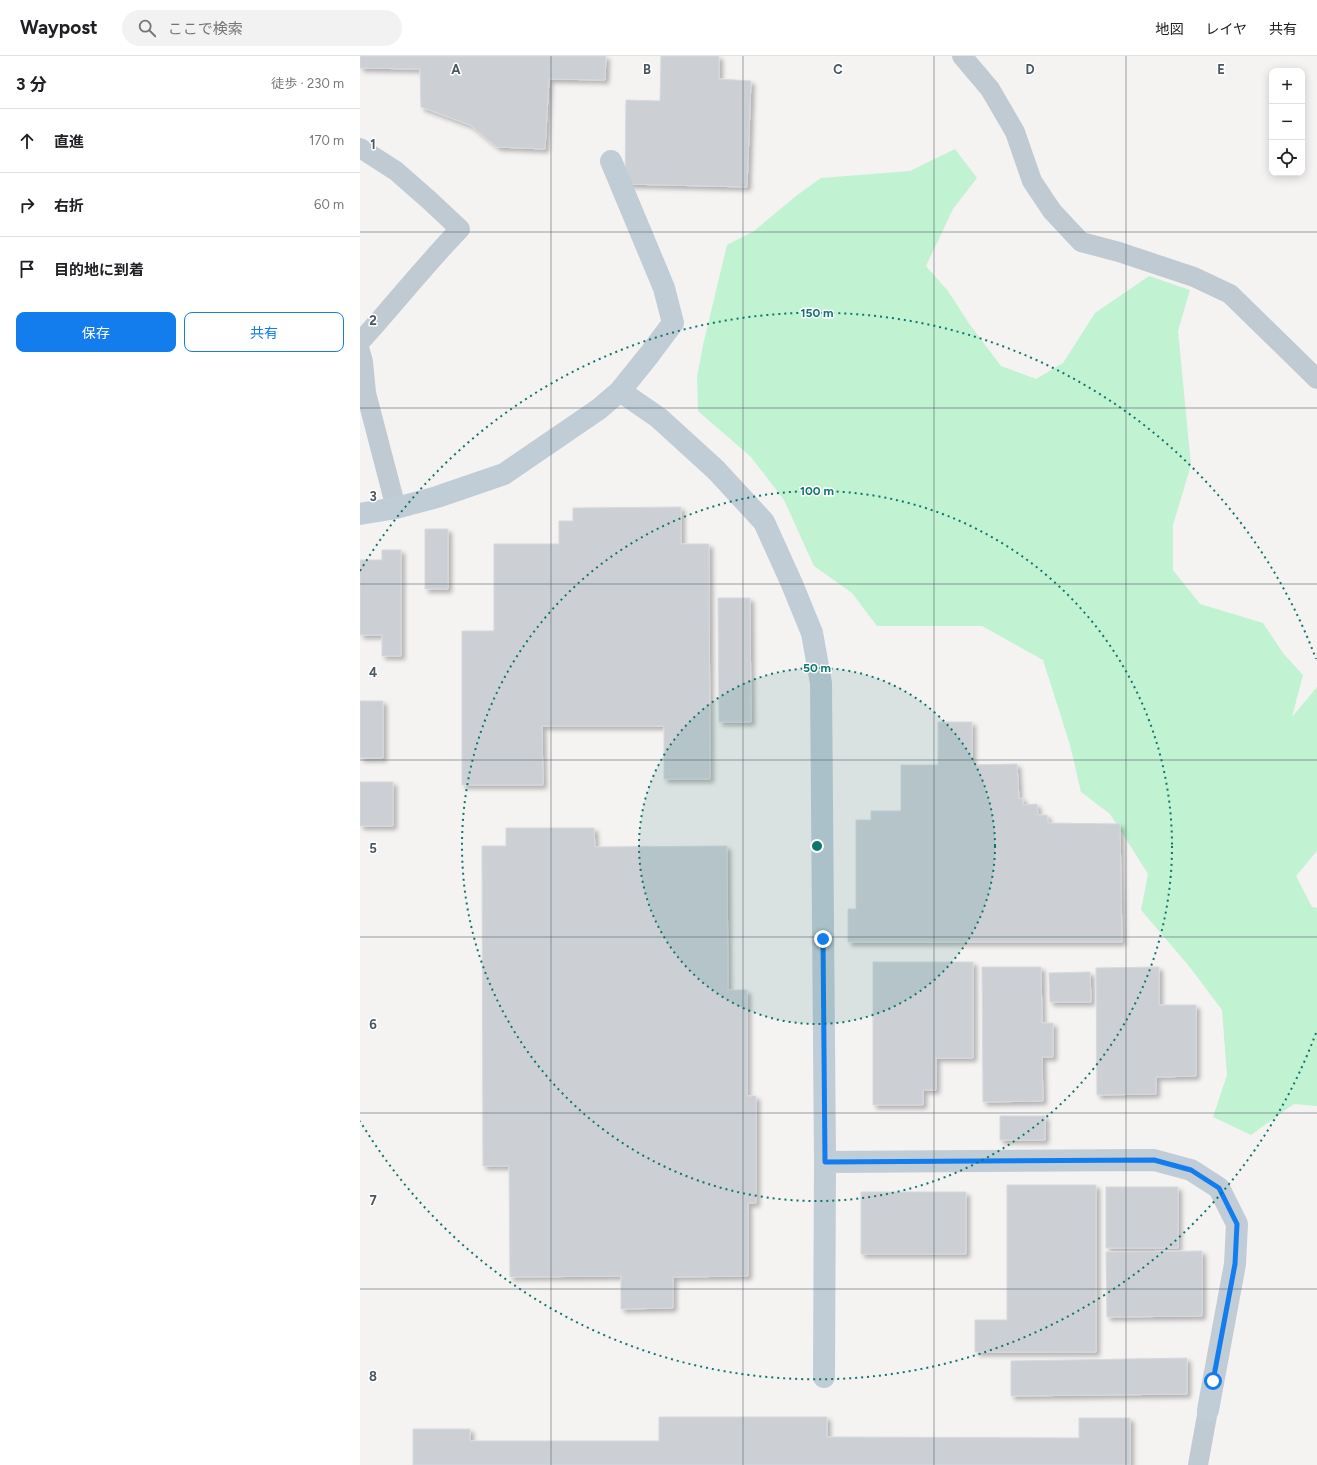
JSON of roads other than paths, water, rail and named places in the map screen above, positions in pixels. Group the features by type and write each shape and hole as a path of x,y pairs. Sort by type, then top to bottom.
{"street":[{"path":"962,56 990,89 1015,132 1032,180 1052,211 1081,242 1119,252 1194,277 1230,294 1317,379"},
{"path":"360,148 396,172 460,229 360,342"},
{"path":"360,514 396,508 437,497 504,474 600,409 620,391 673,323 664,288 611,161"},
{"path":"360,351 363,362 366,393 396,508"},
{"path":"620,391 659,418 716,470 764,522 792,584 812,634 821,683 825,1162 824,1377"},
{"path":"825,1162 1154,1160 1191,1170 1219,1188 1237,1224 1235,1264 1198,1465"}]}
